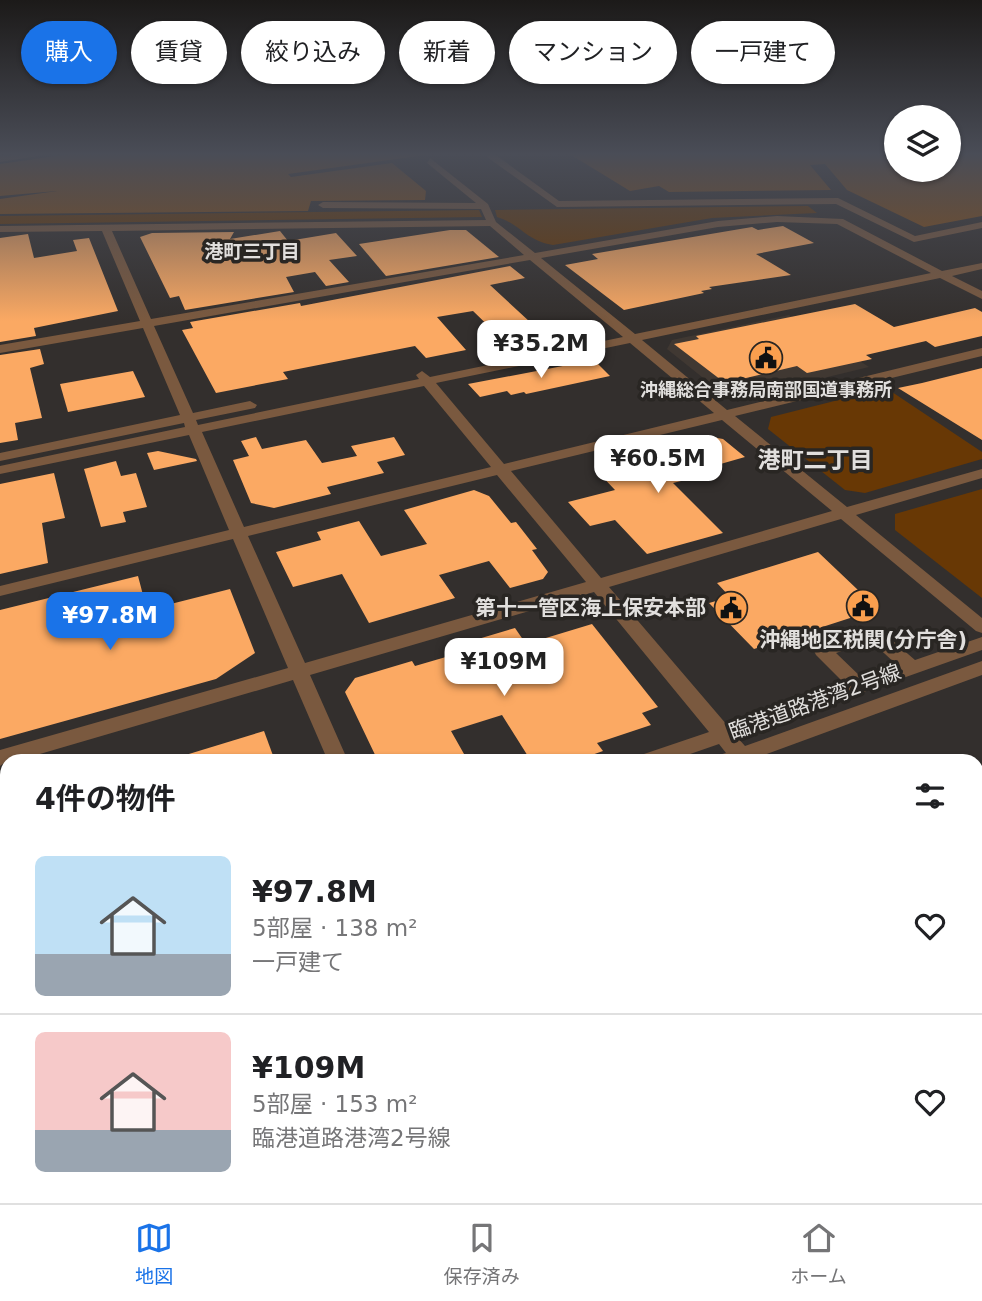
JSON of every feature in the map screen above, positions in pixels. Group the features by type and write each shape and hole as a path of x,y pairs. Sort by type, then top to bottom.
{"street":[{"path":"487,209 492,223 982,626"},
{"path":"817,209 832,220 982,296"},
{"path":"854,209 914,239 982,225"},
{"path":"0,349 718,224 777,219 832,220"},
{"path":"0,229 492,223"},
{"path":"105,228 335,754"},
{"path":"626,334 982,256"},
{"path":"0,470 191,424 422,376 982,266"},
{"path":"0,591 982,352"},
{"path":"422,376 723,735 732,754"},
{"path":"0,457 191,424"},
{"path":"14,754 982,473"},
{"path":"859,686 823,650 874,634 912,668"},
{"name":"臨港道路港湾2号線","path":"668,754 982,643"},
{"name":"臨港道路港湾2号線","path":"748,754 982,668"}],"shaded area":[{"path":"0,209 309,209 308,211 0,214"},
{"path":"812,209 817,213 712,218 553,245 530,237 497,217 495,210"},
{"path":"887,209 982,209 982,216 924,227"},
{"path":"479,210 482,217 0,224 0,216"},
{"name":"沖縄総合事務局南部国道事務所","path":"789,315 869,367 745,397 722,393 667,349 672,340"},
{"path":"886,388 982,452 982,459 865,493 845,490 768,429 771,417"},
{"path":"982,489 982,598 895,530 895,514"}],"building":[{"path":"783,226 814,243 756,254 791,275 709,287 712,289 701,291 704,293 624,310 565,265 598,259 592,254 752,227 758,230"},
{"path":"466,230 499,257 386,276 359,244"},
{"path":"280,231 288,241 336,233 357,256 329,260 349,282 326,286 315,272 286,277 294,292 185,310 179,296 170,298 140,237 152,233 234,232 230,239"},
{"path":"28,234 34,258 77,251 73,240 89,238 118,311 34,328 36,336 0,342 0,238"},
{"path":"510,266 525,278 490,285 543,334 504,341 473,311 437,317 466,350 426,358 415,346 283,372 288,379 216,393 182,330 193,328 190,322 300,303 301,306"},
{"path":"855,304 894,327 975,308 982,312 982,336 935,347 926,341 866,355 872,359 807,373 797,366 725,383 674,344 699,339 696,336"},
{"path":"40,349 44,364 30,368 42,418 15,423 18,440 0,443 0,355"},
{"path":"594,360 610,376 526,394 524,392 511,395 507,391 480,397 468,384"},
{"path":"982,368 982,440 898,388 922,383"},
{"path":"133,371 145,397 68,412 60,384"},
{"path":"256,437 262,449 306,440 322,463 357,456 351,446 394,437 405,455 377,462 384,473 327,487 331,494 274,508 251,503 233,460 249,456 241,441"},
{"path":"712,437 723,439 745,457 696,471 701,476 673,483 723,533 647,554 615,520 590,526 568,502 615,490 597,471 650,458 644,452"},
{"path":"158,451 197,461 154,470 147,453"},
{"path":"116,461 121,476 136,473 147,507 123,512 126,522 101,527 84,469"},
{"path":"54,473 65,518 42,523 48,563 0,574 0,484"},
{"path":"474,490 489,496 511,523 516,522 537,549 532,550 548,572 543,579 510,588 489,561 439,575 455,598 369,623 342,574 293,587 276,552 321,540 317,532 359,521 381,556 427,544 404,510"},
{"path":"818,552 878,609 754,649 709,603 730,597 717,583"},
{"path":"138,576 147,610 230,589 255,653 216,679 0,739 0,610"},
{"path":"592,624 658,707 642,713 651,725 597,743 603,751 595,754 527,754 502,715 451,731 464,754 375,754 345,692 355,678 412,661 415,666 463,652 458,645 515,628 526,644"},
{"path":"264,731 272,754 189,754"}],"place":[{"name":"沖縄総合事務局南部国道事務所","path":"766,358"},
{"name":"沖縄地区税関(分庁舎)","path":"863,606"},
{"name":"第十一管区海上保安本部","path":"731,608"}],"district":[{"name":"港町三丁目","path":"252,251"},
{"name":"港町二丁目","path":"815,460"}]}
